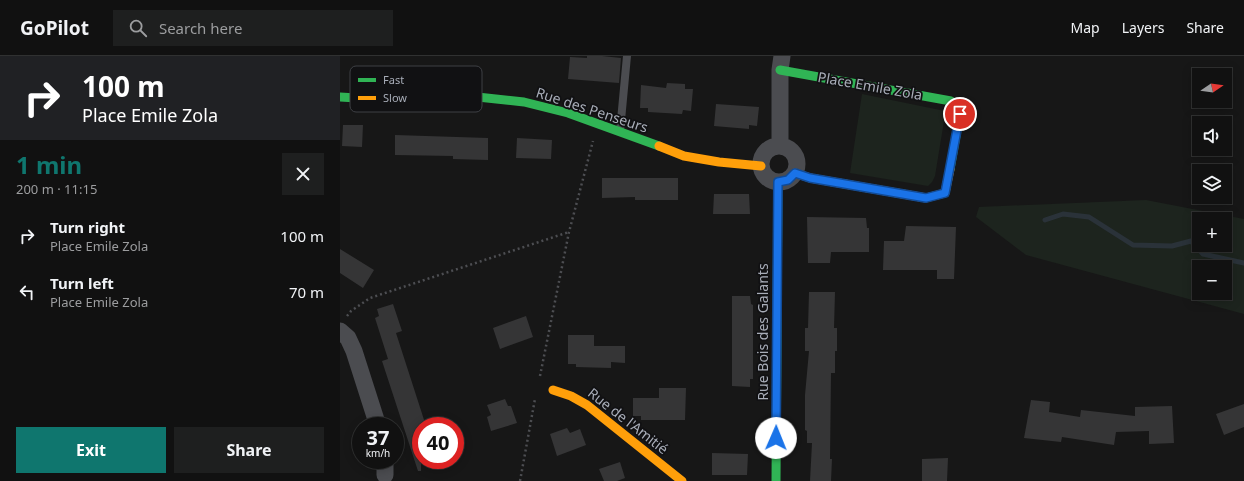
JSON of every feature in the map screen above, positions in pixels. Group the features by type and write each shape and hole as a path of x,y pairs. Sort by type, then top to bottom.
{"street":[{"name":"Place Emile Zola","path":"780,146 781,63 951,101 960,114 945,193 926,198 810,178 795,173"},
{"name":"Rue des Penseurs","path":"482,96 524,102 568,113 684,156 719,162 761,166"},
{"name":"Rue des Penseurs","path":"340,97 350,98"},
{"path":"780,146 790,149 794,153 798,163 795,173 788,180 778,182 773,181 765,175 761,166 764,154 774,147 780,146"},
{"name":"Rue Bois des Galants","path":"776,481 778,182"},
{"path":"342,325 354,351 375,417"},
{"name":"Rue de l'Amitié","path":"553,390 578,398 588,405 597,414 682,481"}],"lane":[{"path":"620,132 627,56"}],"path":[{"path":"539,381 569,232 598,123"},
{"path":"342,325 351,311 370,298 569,232"},
{"path":"520,481 536,395"}],"shaded area":[{"path":"862,94 945,111 935,176 928,186 850,173"},
{"path":"1146,200 1208,212 1192,212 1192,252 1232,252 1232,217 1244,219 1244,314 1192,300 1232,300 1232,260 1192,260 1192,300 1026,255 976,217 979,207"}],"building":[{"path":"587,56 621,58 619,83 568,79 570,57 587,58"},
{"path":"667,83 685,84 685,89 693,89 691,111 683,110 682,114 648,112 648,108 640,108 641,85 666,88"},
{"path":"716,104 759,107 757,126 749,125 749,129 714,126"},
{"path":"343,125 363,125 362,147 342,146"},
{"path":"395,135 488,138 488,160 453,159 453,156 395,155"},
{"path":"517,138 552,140 551,159 516,158"},
{"path":"602,178 678,178 678,200 635,200 635,197 602,198"},
{"path":"714,194 749,194 750,214 713,214"},
{"path":"807,217 866,218 867,228 869,228 869,252 831,252 830,263 808,263"},
{"path":"906,226 956,227 954,279 937,279 937,270 883,270 884,241 904,241"},
{"path":"340,249 374,270 363,288 340,273"},
{"path":"809,292 835,292 834,328 837,328 837,351 835,351 835,373 831,373 831,481 810,481 812,443 807,443 807,431 805,430 805,395 809,351 805,351 805,328 808,328"},
{"path":"732,296 750,296 751,304 753,305 753,379 750,379 750,387 732,386"},
{"path":"393,304 402,331 396,333 423,417 412,417 412,453 404,428 404,417 400,417 382,361 388,359 375,318 379,316 377,309"},
{"path":"526,316 533,337 500,349 493,328"},
{"path":"568,335 594,335 594,346 625,346 625,363 611,362 611,368 576,367 576,364 568,364"},
{"path":"659,388 686,388 685,420 641,420 641,416 633,416 633,398 659,398"},
{"path":"505,399 508,406 511,406 517,423 491,431 487,417 491,415 487,405"},
{"path":"1031,400 1050,402 1049,412 1080,417 1081,410 1135,416 1135,407 1172,406 1174,443 1149,444 1149,431 1116,432 1114,445 1062,437 1061,442 1024,438"},
{"path":"1244,404 1244,427 1224,435 1216,414"},
{"path":"567,428 570,433 580,429 586,445 557,456 550,434"},
{"path":"712,453 748,454 747,475 712,475"},
{"path":"948,458 947,481 922,481 922,459"},
{"path":"620,462 625,478 617,481 604,481 599,469"}],"waterway":[{"path":"1045,220 1063,214 1089,217 1133,245 1172,246 1191,241 1203,254 1244,263"}],"traffic: fast":[{"path":"780,70 951,101 960,114 950,169"},
{"path":"340,97 350,98"},
{"path":"482,97 524,102 568,113 659,146"},
{"path":"776,481 778,182"}],"traffic: slow":[{"path":"659,146 684,156 719,162 761,166"},
{"path":"795,173 810,178 926,198 945,193 950,169"},
{"path":"553,390 571,396 587,405 682,481"}],"route":[{"path":"776,438 778,182 788,180 795,173 810,178 926,198 945,193 960,114"}]}
